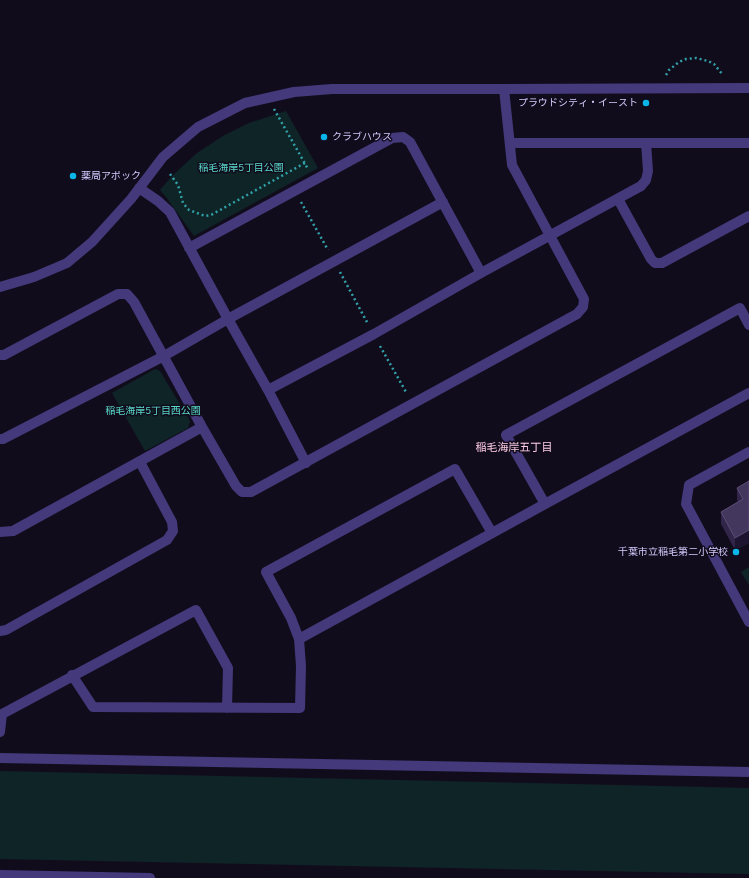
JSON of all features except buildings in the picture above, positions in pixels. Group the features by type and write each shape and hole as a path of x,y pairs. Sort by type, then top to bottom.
{"street":[{"path":"0,287 34,277 67,263 92,242 139,188 163,157 198,127 245,103 294,92 332,88 749,88"},
{"path":"0,355 4,355 118,294 127,294 134,302 236,486 242,492 251,492 306,463 577,314 583,308 584,299 512,165 504,89"},
{"path":"189,248 392,138 403,137 410,142 481,273"},
{"path":"510,143 749,143"},
{"path":"268,390 374,334 481,273 641,186 646,180 648,171 646,143"},
{"path":"139,188 158,201 170,212 268,390 306,463"},
{"path":"618,199 655,264 662,263 749,216"},
{"path":"0,439 10,436 164,356 228,319 443,202"},
{"path":"545,504 506,435 740,308 749,325"},
{"path":"299,639 749,393"},
{"path":"0,532 13,531 202,427"},
{"path":"749,452 689,484 686,504 749,622"},
{"path":"0,630 6,630 167,540 173,531 172,522 140,462"},
{"path":"72,675 93,707 300,708 301,666 299,639 292,618 266,572 456,469 492,533"},
{"path":"0,732 2,714 72,675 196,610 228,668 227,708"},
{"path":"0,758 749,772"},
{"path":"0,875 150,878"}],"path":[{"path":"666,75 669,70 679,62 686,59 696,58 714,64 723,75"},
{"path":"273,109 315,180"},
{"path":"170,174 178,185 183,203 189,210 205,216 211,215 305,163"},
{"path":"295,191 413,405"}],"green space":[{"name":"稲毛海岸5丁目公園","path":"286,111 318,168 194,236 160,190 172,176 197,153 223,136 249,123"},
{"name":"稲毛海岸5丁目西公園","path":"155,369 160,371 190,421 188,428 145,451 112,393"},
{"path":"749,567 749,585 741,572"},
{"path":"0,771 749,788 749,874 0,859"}],"place":[{"name":"プラウドシティ・イースト","path":"646,103"},
{"name":"クラブハウス","path":"324,137"},
{"name":"薬局アポック","path":"73,176"},
{"name":"千葉市立稲毛第二小学校","path":"736,552"}],"district":[{"name":"稲毛海岸五丁目","path":"514,448"}]}
